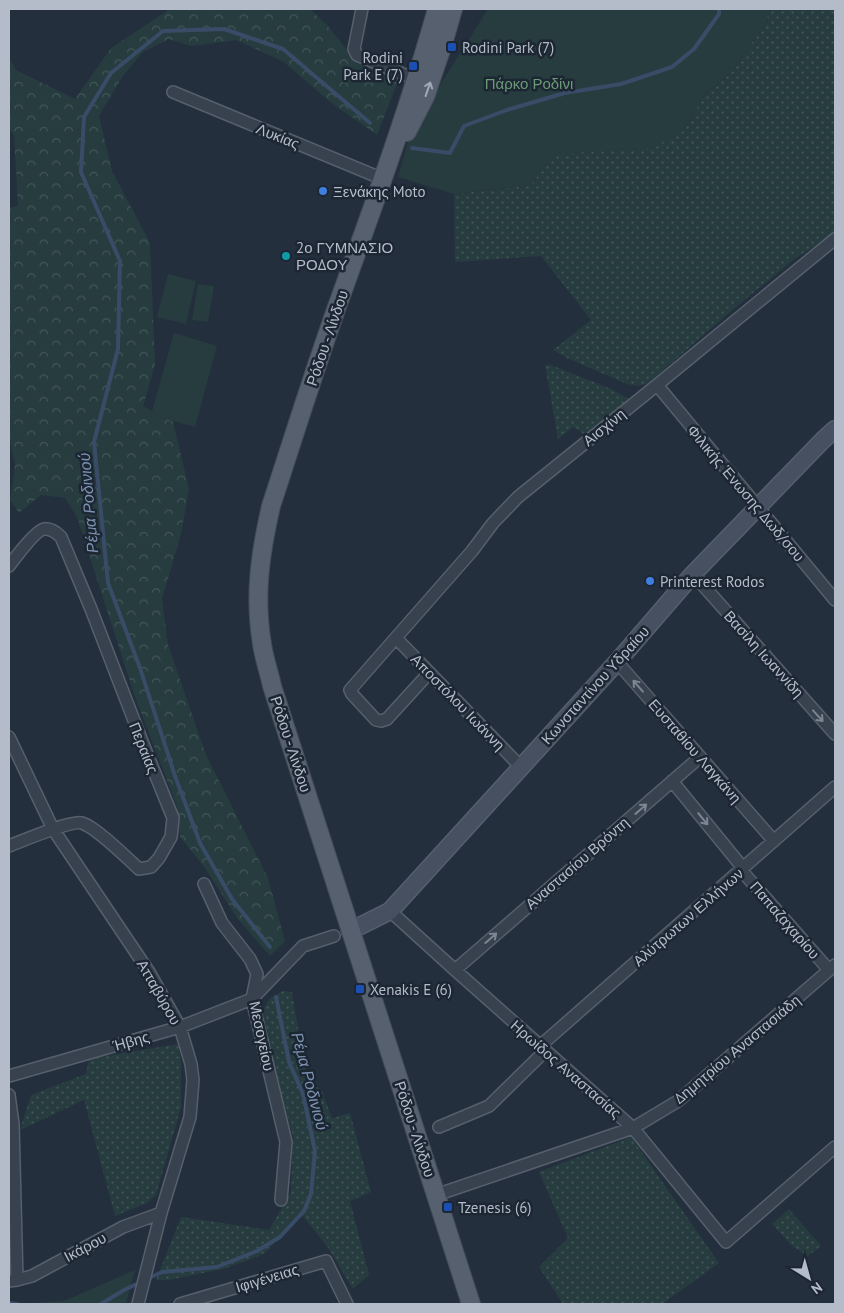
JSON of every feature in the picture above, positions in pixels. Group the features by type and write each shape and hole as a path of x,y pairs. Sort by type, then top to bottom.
{"main road":[{"name":"Ρόδου - Λίνδου","path":"437,9 383,179 338,305 271,506 259,567 258,596 262,646 342,933 436,1195 471,1304"},
{"name":"Ρόδου - Λίνδου","path":"383,179 425,97 453,9"}],"street":[{"path":"362,9 354,49 357,55 415,79"},
{"name":"Λυκίας","path":"173,92 383,179"},
{"name":"Αισχίνη","path":"430,673 387,719 381,721 376,720 350,690 472,551 493,523 518,497 657,386 835,239"},
{"name":"Φιλικής Ένωσης Δωδ/σου","path":"657,386 835,600"},
{"name":"Κωνσταντίνου Υδραίου","path":"342,933 390,911 617,662 693,574 823,440 835,430"},
{"name":"Περαίας","path":"9,566 37,532 45,529 54,531 61,537 173,818 171,837 159,858 151,866 139,868 92,828 80,823 53,829"},
{"name":"Βασίλη Ιωαννίδη","path":"693,574 835,734"},
{"name":"Αποστόλου Ιωάννη","path":"396,638 521,767"},
{"name":"Ευσταθίου Λαγκάνη","path":"617,662 774,841"},
{"name":"Ατταβύρου","path":"9,736 53,829 149,972 180,1027 191,1064 193,1080 190,1117 161,1213 138,1304"},
{"name":"Αναστασίου Βρόντη","path":"454,970 700,757"},
{"name":"Παπαζαχαρίου","path":"672,781 742,869 832,968"},
{"name":"Αλύτρωτων Ελλήνων","path":"439,1127 488,1106 543,1048 835,787"},
{"path":"9,846 53,829"},
{"name":"Μεσογείου","path":"204,884 222,923 250,959 257,974 252,999 286,1142 281,1200"},
{"name":"Ηρωίδος Αναστασίας","path":"390,911 633,1128 726,1242 835,1147"},
{"path":"252,999 303,946 342,933"},
{"name":"Δημητρίου Αναστασιάδη","path":"436,1195 633,1128 678,1101 832,968"},
{"name":"Ήβης","path":"9,1076 180,1027 252,999"},
{"path":"9,1095 13,1124 13,1281"},
{"name":"Ικάρου","path":"13,1281 32,1276 123,1227 161,1213"},
{"name":"Ιφιγένειας","path":"180,1304 326,1261 347,1304"}],"green space":[{"path":"170,9 310,9 327,25 346,49 401,73 377,135 329,101 284,62 237,40 191,46 169,39 143,52 122,77 99,116 112,171 150,243 155,365 143,406 173,422 189,489 181,534 162,599 168,645 206,755 268,878 285,941 270,956 238,919 203,865 180,837 177,806 135,697 77,517 65,498 41,495 19,513 10,500 15,466 9,435 9,208 18,206 14,135 9,130 9,58 16,70 75,99 111,48"},
{"name":"Πάρκο Ροδίνι","path":"488,9 765,9 768,20 733,70 704,96 684,130 652,148 553,154 531,185 454,194 398,177 411,131"},
{"path":"765,9 835,9 835,234 797,257 647,384 638,386 627,384 553,350 591,320 541,256 455,262 454,194 531,185 552,154 652,147 684,130 704,96 733,70 768,20"},
{"path":"168,274 196,281 186,324 157,317"},
{"path":"198,284 214,286 208,322 192,320"},
{"path":"174,333 217,346 195,427 151,415"},
{"path":"545,365 551,365 611,389 629,399 629,404 587,436 573,427 558,439"},
{"path":"282,991 292,992 308,1084 321,1089 332,1118 350,1113 371,1192 350,1201 369,1275 353,1289 327,1246 301,1214 264,1254 223,1269 169,1280 156,1280 181,1217 269,1230 291,1192 293,1136 259,1020 269,999"},
{"path":"178,1044 181,1059 181,1107 156,1195 147,1203 115,1216 84,1100 20,1130 31,1095 86,1074 89,1059"},
{"path":"631,1137 719,1263 662,1304 563,1304 539,1267 568,1238 539,1172"},
{"path":"789,1209 821,1246 808,1256 792,1246 772,1224"},
{"path":"135,1270 126,1304 18,1304 64,1301"}],"waterway":[{"name":"Ρέμα Ροδινιού","path":"412,148 450,153 464,126 507,110 565,93 621,84 672,67 694,49 719,14 719,9"},
{"name":"Ρέμα Ροδινιού","path":"270,947 232,899 200,843 175,776 140,668 108,583 94,442 118,349 120,261 81,172 84,117 111,73 163,31 224,29 283,49 370,123"},
{"name":"Ρέμα Ροδινιού","path":"147,1279 162,1272 217,1267 257,1251 280,1237 304,1211 311,1194 315,1151 303,1094 289,1062 276,997"},
{"name":"Ρέμα Ροδινιού","path":"101,1304 141,1282"},
{"name":"Ρέμα Ροδινιού","path":"9,1303 17,1304"}],"place":[{"name":"Rodini Park (7)","path":"452,47"},
{"name":"Rodini Park E (7)","path":"413,66"},
{"name":"Ξενάκης Moto","path":"323,191"},
{"name":"2ο ΓΥΜΝΑΣΙΟ ΡΟΔΟΥ","path":"286,256"},
{"name":"Printerest Rodos","path":"650,581"},
{"name":"Xenakis E (6)","path":"360,989"},
{"name":"Tzenesis (6)","path":"448,1207"}]}
